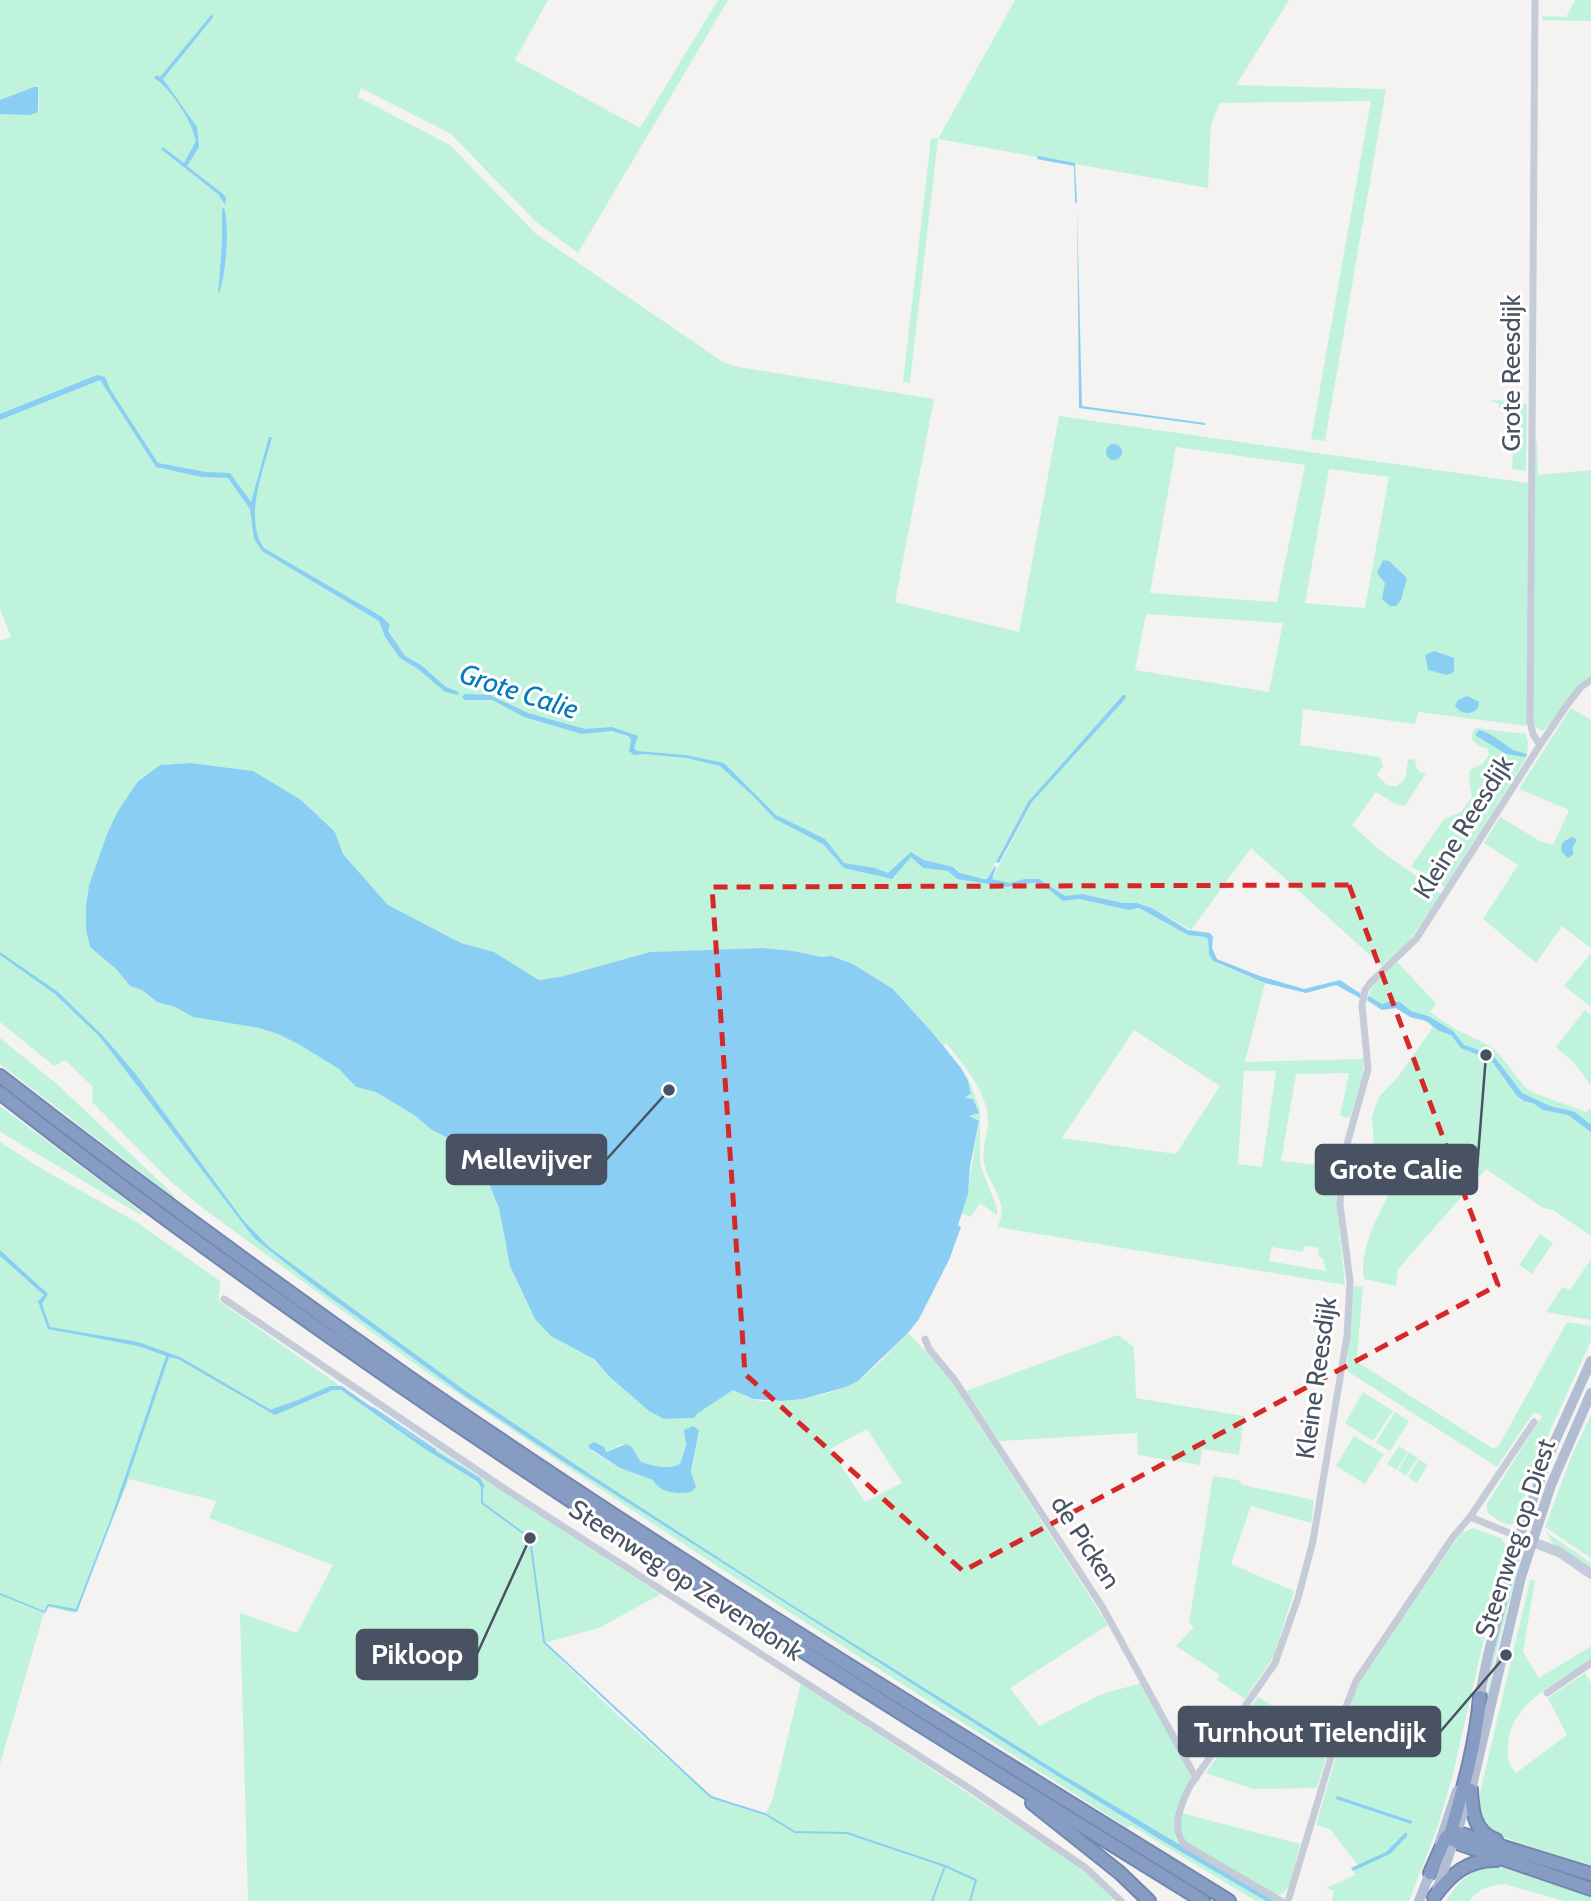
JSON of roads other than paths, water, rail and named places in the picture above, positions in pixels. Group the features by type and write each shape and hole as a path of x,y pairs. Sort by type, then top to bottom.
{"highway":[{"path":"0,1076 185,1217 410,1378 745,1599 1229,1901"},
{"path":"0,1093 177,1228 413,1396 750,1618 1203,1901"},
{"path":"1454,1837 1477,1731 1480,1697"},
{"path":"1022,1789 1035,1806 1120,1873 1149,1901"},
{"path":"1471,1790 1472,1809 1479,1828 1504,1853 1591,1889"},
{"path":"1430,1873 1446,1837 1454,1837 1504,1853 1591,1874"},
{"path":"1434,1899 1447,1880 1465,1867 1504,1853"}],"main road":[{"name":"Steenweg op Diest","path":"1419,1901 1459,1783 1488,1655 1519,1537 1551,1450 1591,1361"},
{"name":"Steenweg op Diest","path":"1434,1899 1471,1790 1508,1626 1533,1541 1551,1485 1591,1393"}],"street":[{"name":"Grote Reesdijk","path":"1535,0 1530,721 1540,745"},
{"name":"Kleine Reesdijk","path":"1280,1901 1182,1842 1177,1831 1181,1809 1196,1779 1275,1663 1298,1598 1313,1541 1347,1336 1350,1281 1340,1203 1341,1182 1344,1155 1368,1069 1364,995 1371,982 1416,939 1567,705 1581,687 1591,680"},
{"name":"Steenweg op Zevendonk","path":"224,1299 505,1489 958,1781 1086,1868 1121,1901"},
{"name":"de Picken","path":"925,1339 929,1349 954,1379 1103,1608 1196,1779"},
{"name":"Steenweg op Diest","path":"1287,1901 1356,1681 1534,1422"},
{"name":"Steenweg op Diest","path":"1470,1517 1519,1537"},
{"path":"1519,1537 1565,1555 1591,1574"},
{"path":"1548,1693 1591,1663"}],"water":[{"path":"212,14 211,20 163,79 197,127 199,147 187,166 223,194 226,198 225,205 219,195 161,149 163,147 184,163 196,141 180,106 154,78 157,75 160,77"},
{"path":"38,87 38,112 30,115 0,114 0,100"},
{"path":"1038,156 1075,163 1077,204 1074,166 1037,159"},
{"path":"224,208 227,227 226,252 218,295 222,209"},
{"path":"1077,208 1082,406 1205,425 1079,408"},
{"path":"97,375 105,377 158,463 206,472 230,473 251,502 269,437 272,437 260,478 255,508 258,536 264,548 382,617 390,625 388,631 405,656 421,665 446,687 459,692 458,695 445,692 400,658 385,637 379,621 262,551 254,539 250,509 228,478 202,477 156,467 100,380 0,420 0,414"},
{"path":"1111,444 1117,444 1122,452 1120,458 1111,460 1106,455 1106,449"},
{"path":"1383,560 1389,561 1407,578 1401,600 1396,606 1390,606 1382,599 1385,583 1377,573"},
{"path":"1434,651 1454,658 1454,672 1447,675 1428,670 1425,655"},
{"path":"465,694 490,695 528,713 585,729 612,727 638,736 634,748 637,751 686,755 724,763 776,815 825,839 844,863 888,873 911,852 924,860 984,879 987,879 995,866 992,879 1010,883 1039,879 1065,896 1082,894 1123,903 1137,903 1152,908 1188,930 1210,933 1217,959 1304,989 1340,980 1361,994 1360,998 1336,985 1306,993 1265,983 1213,961 1209,954 1208,939 1205,937 1188,935 1139,908 1128,910 1079,899 1063,901 1037,883 1008,887 957,879 948,871 923,868 911,857 892,879 844,868 823,844 775,819 720,766 687,758 634,755 629,751 631,739 628,736 612,731 582,734 524,717 492,700 465,700 462,697"},
{"path":"1123,695 1126,698 1032,802 999,863 996,862 1028,802"},
{"path":"1467,696 1479,702 1478,708 1469,713 1455,706 1458,700"},
{"path":"1479,730 1527,755 1506,754 1475,735"},
{"path":"191,763 253,771 301,800 335,832 343,854 388,905 461,943 494,952 539,980 560,977 650,952 763,948 822,957 832,956 853,964 893,989 961,1068 971,1094 966,1098 973,1099 979,1113 969,1116 979,1121 970,1166 968,1194 958,1225 961,1227 949,1260 919,1319 858,1381 846,1387 803,1399 782,1401 753,1399 733,1390 694,1418 664,1419 649,1411 611,1378 594,1359 551,1336 535,1319 510,1266 499,1208 489,1184 472,1160 450,1139 376,1092 356,1087 339,1069 278,1034 259,1028 193,1017 175,1007 157,1002 142,990 130,986 116,969 90,947 86,930 89,885 118,811 138,781 160,765"},
{"path":"1573,837 1577,840 1572,848 1574,854 1568,858 1562,852 1561,846"},
{"path":"0,952 58,992 102,1035 135,1073 243,1220 269,1247 467,1392 591,1475 1063,1775 1274,1901 1266,1901 1059,1777 564,1462 465,1396 312,1284 254,1238 100,1037 55,994 0,955"},
{"path":"1369,996 1382,1004 1400,1002 1411,1011 1428,1016 1453,1031 1464,1045 1493,1055 1522,1093 1550,1106 1575,1112 1591,1125 1591,1132 1568,1115 1543,1110 1524,1101 1517,1096 1491,1060 1461,1048 1451,1035 1396,1008 1382,1010 1367,1000"},
{"path":"0,1250 48,1294 42,1304 50,1327 138,1342 180,1357 273,1411 330,1386 342,1386 413,1437 480,1478 485,1487 482,1488 478,1482 422,1447 341,1390 333,1390 275,1415 178,1359 169,1357 125,1486 77,1612 49,1606 45,1613 0,1595 44,1611 48,1604 76,1609 111,1518 166,1356 138,1346 48,1329 38,1301 44,1295 0,1256"},
{"path":"693,1426 699,1430 691,1472 696,1487 691,1492 674,1493 660,1488 653,1480 620,1468 589,1448 594,1442 604,1447 606,1452 626,1444 632,1447 640,1461 660,1467 676,1466 680,1464 686,1445 684,1430"},
{"path":"1337,1796 1412,1821 1411,1824 1336,1799"},
{"path":"1405,1833 1407,1836 1390,1854 1353,1871 1351,1868 1386,1852"}],"waterway":[{"path":"270,1411 301,1400"},
{"path":"373,1408 435,1450"},
{"path":"482,1487 482,1503 530,1538 544,1642 711,1797 765,1814 795,1832 847,1833 945,1866 976,1880 970,1901"},
{"path":"932,1901 945,1866"}],"place":[{"name":"Grote Calie","path":"1486,1055"},
{"name":"Mellevijver","path":"669,1090"},
{"name":"Pikloop","path":"530,1538"},
{"name":"Turnhout Tielendijk","path":"1506,1655"}]}
